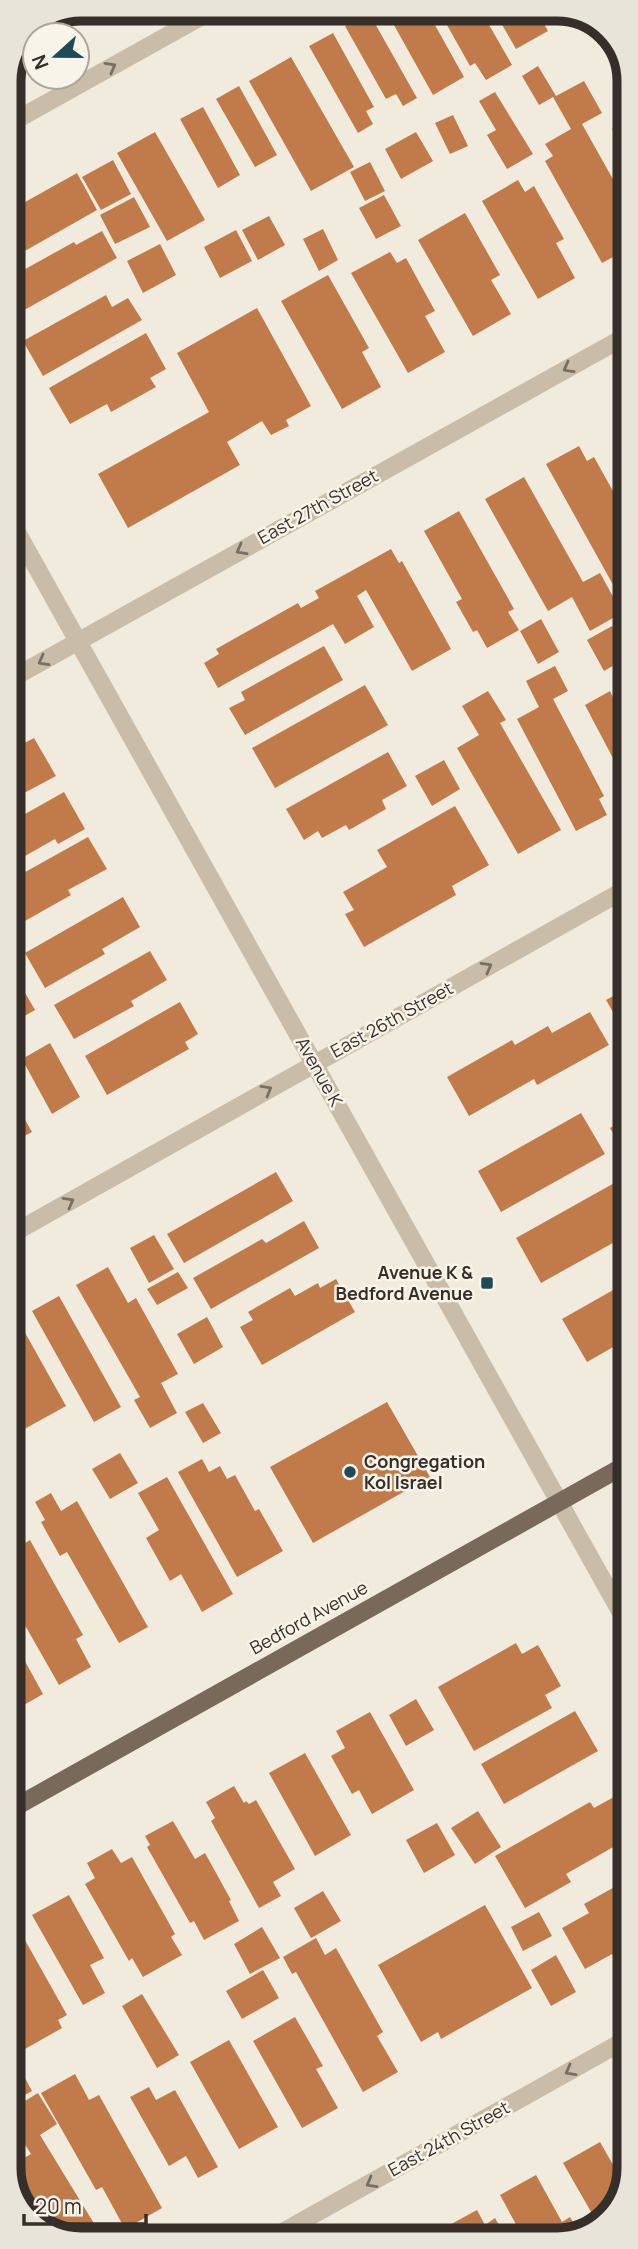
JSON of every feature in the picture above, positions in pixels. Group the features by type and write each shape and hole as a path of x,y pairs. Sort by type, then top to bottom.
{"main road":[{"name":"Bedford Avenue","path":"21,1804 617,1470"}],"street":[{"path":"21,117 194,21"},
{"name":"East 27th Street","path":"21,673 617,341"},
{"name":"Avenue K","path":"21,539 617,1605"},
{"name":"East 26th Street","path":"21,1229 617,894"},
{"name":"East 24th Street","path":"290,2228 617,2045"}],"building":[{"path":"354,21 374,21 417,98 403,106 396,94 386,99 345,26"},
{"path":"392,21 433,21 464,77 433,95"},
{"path":"445,21 487,21 512,65 486,80 475,63 470,66"},
{"path":"500,21 543,21 548,31 516,49"},
{"path":"333,33 374,107 366,111 373,124 358,133 309,46"},
{"path":"291,57 354,167 311,191 249,81"},
{"path":"538,66 556,96 584,81 602,113 582,124 617,186 617,255 602,263 545,161 553,156 545,144 571,129 553,97 539,105 522,76"},
{"path":"239,86 277,155 255,167 216,99"},
{"path":"495,92 533,154 507,169 487,135 496,130 479,101"},
{"path":"203,107 240,175 218,188 180,119"},
{"path":"453,115 468,146 450,154 435,123"},
{"path":"155,132 205,220 167,241 117,153"},
{"path":"416,132 433,161 401,179 385,149"},
{"path":"113,160 131,194 101,210 82,177"},
{"path":"370,162 385,191 365,201 350,172"},
{"path":"77,173 97,210 21,253 21,204"},
{"path":"518,180 525,192 534,186 564,239 556,243 575,278 538,299 482,201"},
{"path":"384,195 401,226 376,239 359,208"},
{"path":"134,197 150,227 115,244 100,215"},
{"path":"465,213 500,275 491,280 511,314 473,336 418,240"},
{"path":"269,216 285,245 258,260 242,230"},
{"path":"323,229 338,260 319,271 303,239"},
{"path":"236,230 252,261 220,278 204,247"},
{"path":"102,231 117,258 21,312 21,271 74,242 76,245"},
{"path":"160,244 176,275 143,293 127,261"},
{"path":"390,252 397,263 406,258 435,311 425,316 445,352 408,373 351,273"},
{"path":"328,275 369,348 362,352 381,387 342,409 281,301"},
{"path":"106,295 112,307 128,298 142,320 43,376 23,341"},
{"path":"257,308 311,406 286,420 289,426 271,435 262,421 227,442 240,465 128,528 98,474 209,412 177,353"},
{"path":"146,333 166,369 150,378 156,387 111,412 107,404 70,424 49,388"},
{"path":"579,446 587,461 594,457 617,498 617,592 546,464"},
{"path":"524,477 583,582 600,573 617,604 617,616 590,631 572,597 548,611 485,499"},
{"path":"459,511 514,609 508,612 519,630 487,648 477,630 473,632 456,602 462,599 424,531"},
{"path":"391,549 399,563 402,561 451,649 412,671 366,590 357,596 374,627 345,644 333,624 218,688 204,663 219,654 216,649 298,603 301,608 319,598 315,591"},
{"path":"541,619 559,652 538,664 520,631"},
{"path":"612,626 617,634 617,663 604,671 587,640"},
{"path":"324,646 343,680 245,735 229,708 245,700 241,692"},
{"path":"555,666 568,691 553,699 604,796 599,799 607,815 576,831 517,719 539,707 526,681"},
{"path":"365,685 388,725 275,788 252,748"},
{"path":"488,691 506,720 500,723 561,830 518,854 457,748 479,735 462,706"},
{"path":"610,691 615,702 617,701 617,766 585,705"},
{"path":"34,738 56,776 21,795 21,745"},
{"path":"388,752 407,786 382,800 386,809 349,830 346,825 322,838 318,831 304,840 286,809"},
{"path":"444,760 460,789 432,806 415,776"},
{"path":"64,792 85,829 58,844 55,839 21,858 21,816"},
{"path":"455,806 489,865 452,886 456,895 364,947 345,914 354,910 343,892 387,867 377,850"},
{"path":"88,837 107,869 68,890 71,895 21,923 21,874"},
{"path":"123,897 140,927 102,949 105,954 45,988 25,953"},
{"path":"150,951 167,980 131,1001 134,1006 74,1039 54,1005"},
{"path":"24,991 35,1010 21,1018 21,993"},
{"path":"617,994 617,1019 606,1000"},
{"path":"180,1002 198,1034 185,1042 189,1049 107,1095 85,1056"},
{"path":"590,1012 609,1045 537,1085 534,1079 469,1116 447,1077 512,1040 515,1045 548,1026 552,1033"},
{"path":"50,1043 80,1097 52,1114 22,1059"},
{"path":"21,1113 32,1132 21,1138"},
{"path":"581,1113 605,1154 501,1212 478,1171"},
{"path":"617,1124 617,1140 610,1128"},
{"path":"276,1172 293,1201 184,1263 167,1234"},
{"path":"617,1181 617,1241 541,1283 516,1238"},
{"path":"304,1221 319,1248 211,1309 193,1278 262,1239 266,1243"},
{"path":"154,1235 174,1269 149,1283 130,1248"},
{"path":"108,1267 128,1303 136,1298 178,1374 161,1383 177,1413 150,1428 134,1400 140,1397 76,1285"},
{"path":"178,1272 188,1288 157,1305 147,1289"},
{"path":"336,1279 355,1312 262,1365 240,1327 253,1320 248,1312 290,1288 295,1296 318,1283 320,1288"},
{"path":"617,1288 617,1345 587,1362 562,1319"},
{"path":"59,1296 121,1407 94,1422 32,1311"},
{"path":"207,1317 223,1347 194,1364 177,1334"},
{"path":"21,1325 66,1406 21,1431"},
{"name":"Congregation Kol Israel","path":"387,1402 430,1477 313,1543 270,1467"},
{"path":"203,1403 221,1433 203,1443 185,1412"},
{"path":"120,1453 138,1483 110,1499 92,1469"},
{"path":"202,1459 209,1472 220,1466 227,1479 235,1475 255,1511 259,1509 283,1551 237,1577 178,1472"},
{"path":"167,1477 233,1594 202,1612 181,1574 170,1581 146,1538 159,1530 138,1493"},
{"path":"51,1493 61,1511 77,1501 148,1627 119,1643 67,1552 60,1556 41,1522 45,1520 35,1502"},
{"path":"30,1540 83,1635 76,1639 91,1667 59,1685 21,1618 21,1545"},
{"path":"516,1643 522,1654 538,1645 561,1686 545,1695 552,1708 474,1751 438,1687"},
{"path":"21,1654 43,1694 21,1707"},
{"path":"416,1699 434,1730 406,1746 389,1715"},
{"path":"575,1711 598,1751 504,1804 481,1764"},
{"path":"370,1712 414,1790 372,1814 359,1790 352,1794 331,1756 345,1748 336,1731"},
{"path":"305,1753 351,1835 315,1856 269,1773"},
{"path":"234,1786 244,1803 246,1801 249,1804 256,1800 295,1869 273,1882 281,1896 259,1908 211,1821 215,1818 206,1802"},
{"path":"617,1795 617,1845 566,1874 571,1882 525,1908 495,1856 590,1802 594,1808"},
{"path":"478,1811 501,1847 475,1864 451,1828"},
{"path":"173,1821 195,1859 205,1853 231,1900 229,1901 239,1921 204,1940 194,1921 190,1923 147,1847 150,1845 145,1836"},
{"path":"437,1823 455,1855 424,1873 406,1840"},
{"path":"112,1849 121,1863 132,1857 175,1934 171,1937 182,1955 143,1977 132,1958 129,1961 85,1884 95,1878 87,1863"},
{"path":"617,1886 617,1963 612,1954 585,1969 562,1928 589,1913 584,1904"},
{"path":"323,1891 341,1921 311,1938 294,1908"},
{"path":"69,1895 104,1958 90,1965 105,1993 83,2005 32,1915"},
{"path":"485,1905 532,1988 441,2039 438,2032 421,2042 378,1965"},
{"path":"539,1912 552,1936 523,1951 511,1927"},
{"path":"262,1927 280,1958 250,1974 234,1944"},
{"path":"21,1933 67,2015 58,2020 62,2028 25,2049 21,2042"},
{"path":"316,1938 325,1955 336,1948 383,2032 377,2036 398,2072 363,2092 296,1972 292,1974 283,1957"},
{"path":"556,1955 576,1992 551,2006 531,1970"},
{"path":"263,1970 279,1998 242,2019 226,1991"},
{"path":"142,1994 179,2055 157,2068 122,2006"},
{"path":"295,2017 323,2066 316,2069 338,2108 302,2128 253,2041"},
{"path":"229,2040 278,2127 239,2149 190,2062"},
{"path":"21,2070 32,2091 21,2097"},
{"path":"75,2074 89,2100 99,2095 162,2208 124,2228 102,2187 96,2190 41,2093"},
{"path":"149,2087 156,2100 175,2090 218,2167 198,2178 186,2156 169,2166 130,2097"},
{"path":"38,2093 57,2124 40,2135 97,2228 65,2226 47,2218 33,2205 22,2180 21,2160 31,2154 21,2138 21,2103"},
{"path":"600,2142 617,2171 616,2180 609,2198 593,2216 563,2163"},
{"path":"536,2175 562,2222 570,2217 575,2225 557,2228 518,2228 500,2195"},
{"path":"477,2210 485,2225 495,2218 501,2228 444,2228"}],"place":[{"name":"Avenue K & Bedford Avenue","path":"487,1283"},
{"name":"Congregation Kol Israel","path":"350,1472"}]}
